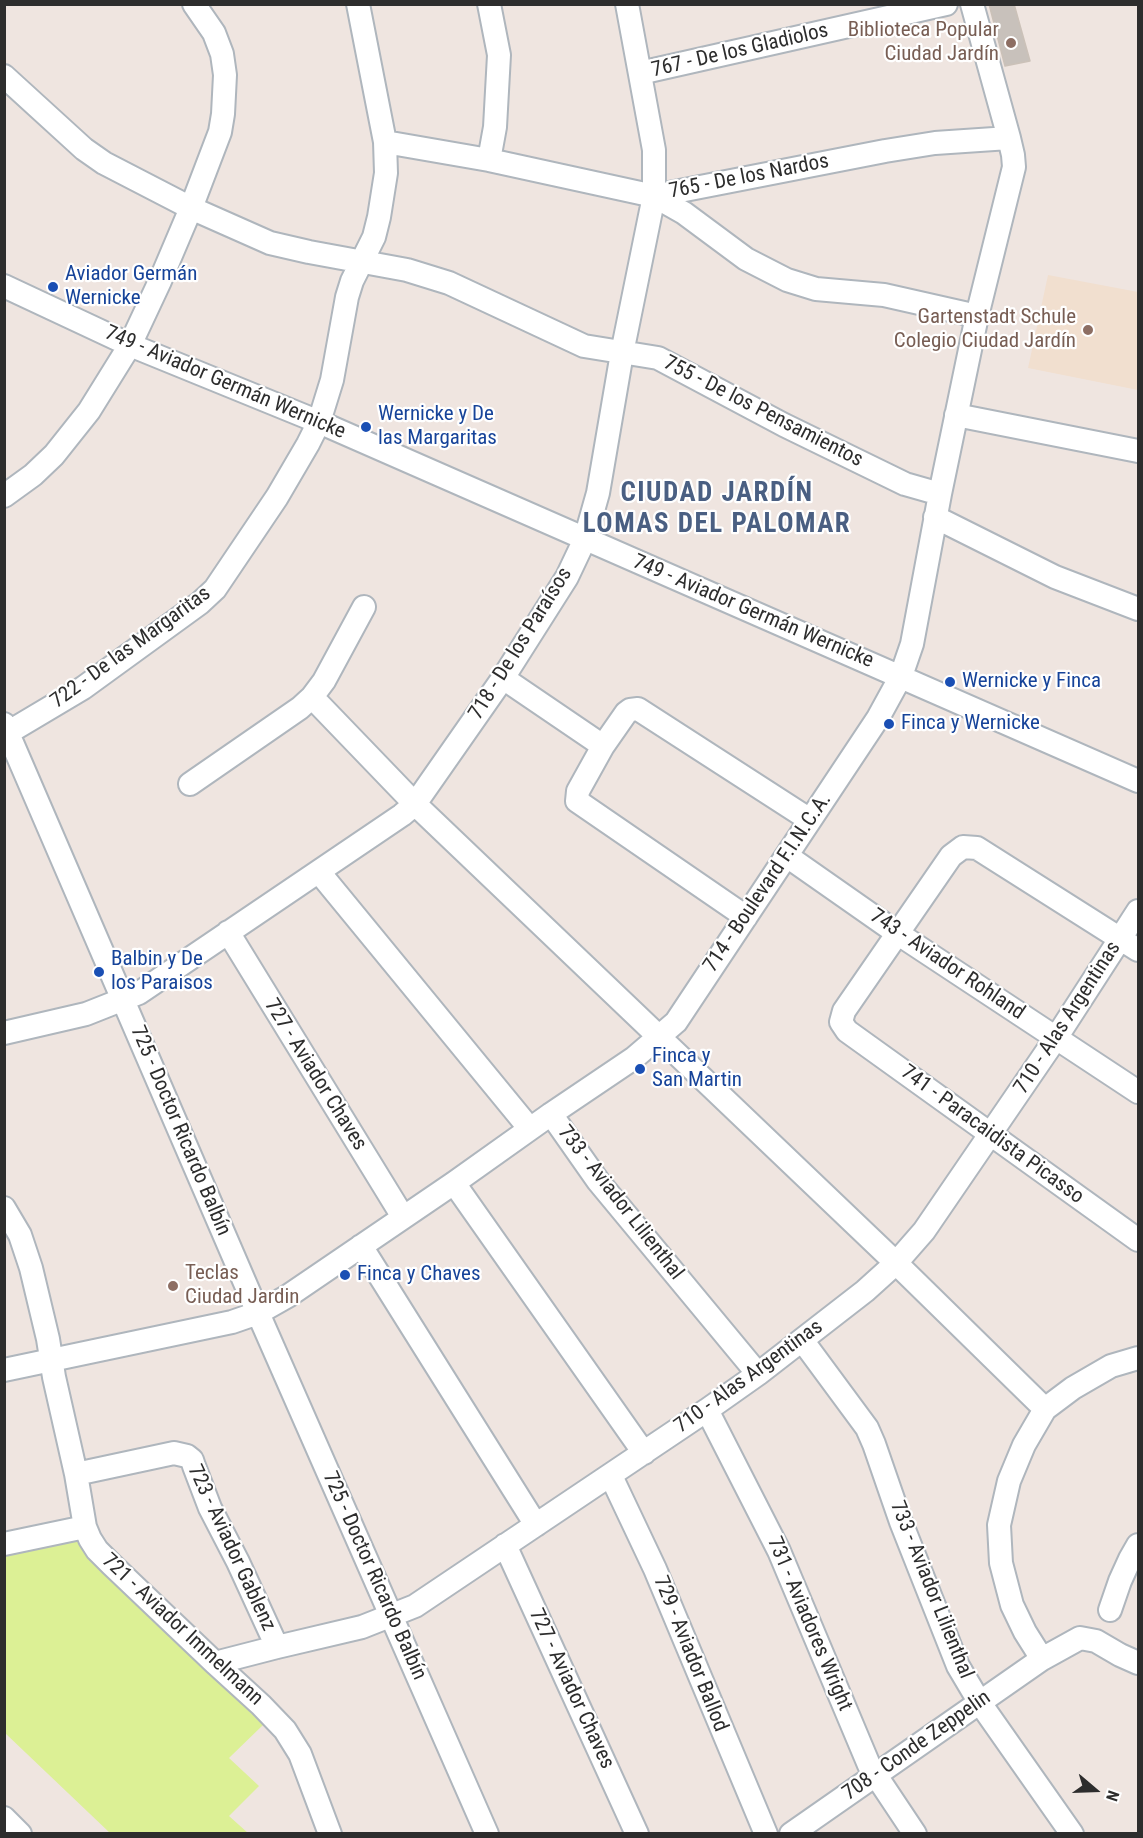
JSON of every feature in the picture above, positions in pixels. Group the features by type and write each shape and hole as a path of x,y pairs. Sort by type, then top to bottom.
{"street":[{"path":"4,496 33,475 54,455 89,411 130,345 191,208 220,132 225,86 222,54 214,33 194,4"},
{"name":"722 - De las Margaritas","path":"6,731 83,688 200,603 215,589 277,497 309,444 319,422 332,380 347,297 374,237 386,173 385,142 358,4"},
{"path":"489,4 499,55 495,128 489,160"},
{"name":"718 - De los Paraísos","path":"4,1033 86,1014 124,1000 155,984 402,815 415,804 503,678 567,577 585,538 598,492 622,353 654,196 654,150 627,4"},
{"name":"767 - De los Gladiolos","path":"640,73 946,4"},
{"name":"714 - Boulevard F.I.N.C.A.","path":"4,1370 232,1323 258,1313 288,1296 634,1058 676,1022 878,718 901,676 912,644 935,517 977,316 1014,167 1009,138 972,4"},
{"name":"755 - De los Pensamientos","path":"4,76 91,154 191,208 270,243 407,270 449,283 584,346 658,358 784,425 905,484 940,494"},
{"name":"765 - De los Nardos","path":"385,142 489,160 654,196 885,151 935,143 1009,138"},
{"path":"654,196 684,213 746,259 787,280 816,289 884,295 977,316"},
{"name":"749 - Aviador Germán Wernicke","path":"4,286 130,345 319,422 1138,781"},
{"path":"956,415 1138,451"},
{"path":"935,517 1055,577 1138,609"},
{"path":"190,784 300,708 312,697 324,681 364,607"},
{"path":"503,678 603,746"},
{"path":"312,697 415,804 660,1036 1045,1409"},
{"path":"746,917 579,803 576,798 578,791 603,746 626,712 634,709 641,711 810,820"},
{"name":"725 - Doctor Ricardo Balbín","path":"6,731 258,1313 487,1833"},
{"path":"897,933 951,856 963,847 977,849 1129,945"},
{"name":"743 - Aviador Rohland","path":"787,856 897,933 1138,1092"},
{"name":"733 - Aviador Lilienthal","path":"319,872 530,1129"},
{"name":"710 - Alas Argentinas","path":"215,1663 362,1627 415,1606 612,1476 759,1374 865,1291 896,1263 924,1231 1056,1038 1129,945 1138,911"},
{"name":"727 - Aviador Chaves","path":"228,932 403,1217"},
{"name":"741 - Paracaidista Picasso","path":"897,933 844,1011 841,1022 847,1031 1138,1239"},
{"name":"733 - Aviador Lilienthal","path":"550,1114 598,1181 759,1374"},
{"path":"454,1183 644,1453"},
{"name":"721 - Aviador Immelmann","path":"4,1208 26,1249 48,1339 85,1527 97,1550 285,1730 300,1754 330,1833"},
{"path":"361,1246 536,1525"},
{"name":"733 - Aviador Lilienthal","path":"802,1340 861,1420 874,1444 901,1522 958,1666 980,1703 1072,1833"},
{"path":"1042,1659 1012,1605 1001,1563 999,1525 1009,1481 1024,1445 1045,1409 1073,1388 1111,1366 1138,1359"},
{"name":"731 - Aviadores Wright","path":"707,1410 779,1551 869,1765 915,1833"},
{"name":"723 - Aviador Gablenz","path":"76,1474 174,1453 187,1456 195,1466 210,1508 277,1647"},
{"name":"729 - Aviador Ballod","path":"612,1476 655,1569 766,1833"},
{"path":"4,1544 85,1527"},
{"name":"727 - Aviador Chaves","path":"505,1545 637,1833"},
{"path":"1110,1610 1120,1581 1138,1545"},
{"name":"708 - Conde Zeppelin","path":"791,1833 1042,1659 1080,1638 1095,1641 1138,1663"},
{"path":"4,1818 20,1833"}],"shaded area":[{"name":"Gartenstadt Schule Colegio Ciudad Jardín","path":"1048,275 1138,292 1138,390 1028,368"}],"green space":[{"path":"78,1537 263,1725 229,1758 259,1786 229,1816 248,1833 110,1833 5,1733 4,1553"}],"building":[{"path":"989,4 1014,4 1030,61 1005,66"}],"place":[{"name":"Biblioteca Popular Ciudad Jardín","path":"1011,43"},
{"name":"Aviador Germán Wernicke","path":"53,287"},
{"name":"Gartenstadt Schule Colegio Ciudad Jardín","path":"1088,330"},
{"name":"Wernicke y De las Margaritas","path":"366,427"},
{"name":"Wernicke y Finca","path":"950,682"},
{"name":"Finca y Wernicke","path":"889,724"},
{"name":"Balbin y De los Paraisos","path":"99,972"},
{"name":"Finca y San Martin","path":"640,1069"},
{"name":"Finca y Chaves","path":"345,1275"},
{"name":"Teclas Ciudad Jardin","path":"173,1286"}],"district":[{"name":"CIUDAD JARDÍN LOMAS DEL PALOMAR","path":"717,510"}]}
